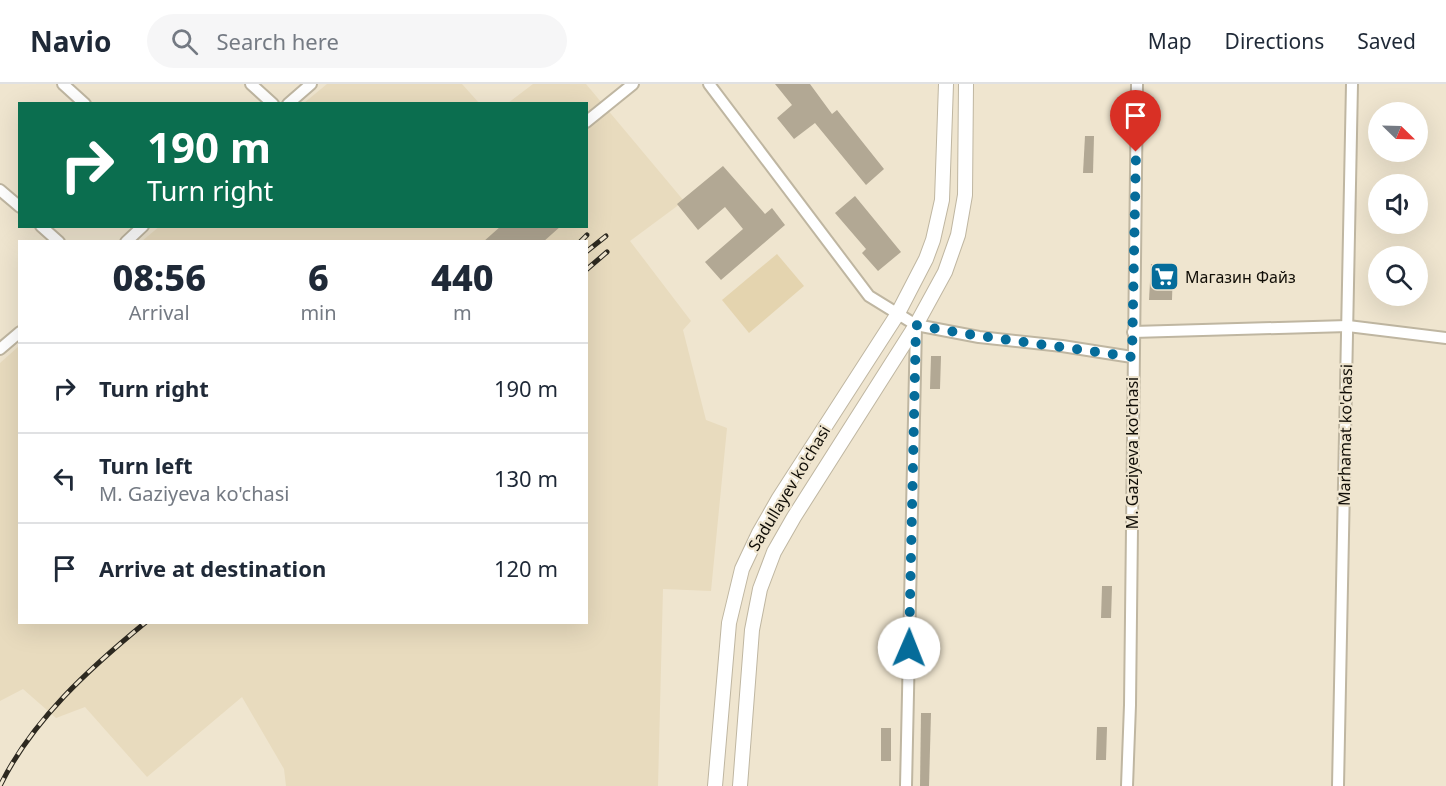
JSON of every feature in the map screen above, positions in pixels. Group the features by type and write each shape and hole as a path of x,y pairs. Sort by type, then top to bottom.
{"main road":[{"name":"Sadullayev ko'chasi","path":"715,786 729,624 742,569 779,498 897,315 926,259 939,220 944,170 946,84"},
{"path":"740,786 752,630 764,580 774,552 794,517 916,325 945,272 958,235 962,215 966,175 966,84"}],"street":[{"path":"63,84 83,102"},
{"path":"251,84 271,102"},
{"path":"290,102 311,84"},
{"path":"588,120 633,84"},
{"path":"709,84 869,296 897,315 916,325 980,338 1062,346 1132,357"},
{"name":"M. Gaziyeva ko'chasi","path":"1126,786 1130,705 1132,357 1137,84"},
{"name":"Marhamat ko'chasi","path":"1338,786 1352,84"},
{"path":"0,190 18,205"},
{"path":"43,228 56,240"},
{"path":"128,240 141,228"},
{"path":"906,786 916,325"},
{"path":"1133,332 1348,326 1446,338"},
{"path":"0,349 18,334"}],"shaded area":[{"path":"327,84 462,84 478,102 305,102"},
{"path":"533,84 586,84 684,201 630,241 691,321 683,330 706,420 727,428 711,591 663,589 658,786 286,786 284,769 242,697 147,777 85,707 56,718 23,689 0,701 0,363 18,347 18,624 588,624 588,240 143,240 158,228 588,228 588,102 509,102"},
{"path":"777,254 804,286 749,333 722,300"}],"building":[{"path":"775,84 810,84 832,114 837,110 884,169 866,185 815,123 794,139 777,118 792,105"},
{"path":"1085,136 1094,136 1093,173 1083,173"},
{"path":"723,166 765,214 772,208 785,225 721,280 705,262 743,229 725,207 698,230 677,204"},
{"path":"855,196 901,252 878,271 862,253 866,249 835,213"},
{"path":"499,228 559,228 545,240 485,240"},
{"path":"1151,264 1173,265 1172,300 1149,300"},
{"path":"931,356 941,356 940,389 930,389"},
{"path":"1102,586 1112,586 1111,618 1101,618"},
{"path":"921,713 931,713 929,786 920,786"},
{"path":"1097,727 1107,727 1106,760 1096,760"},
{"path":"881,728 891,728 891,761 881,761"}],"railway":[{"path":"582,240 587,235"},
{"path":"588,250 606,236"},
{"path":"588,268 607,252"},
{"path":"0,786 13,762 45,717 104,658 144,624"}],"place":[{"name":"Магазин Файз","path":"1164,277"}],"route":[{"path":"909,648 916,325 980,338 1062,346 1132,357 1136,152"}]}
